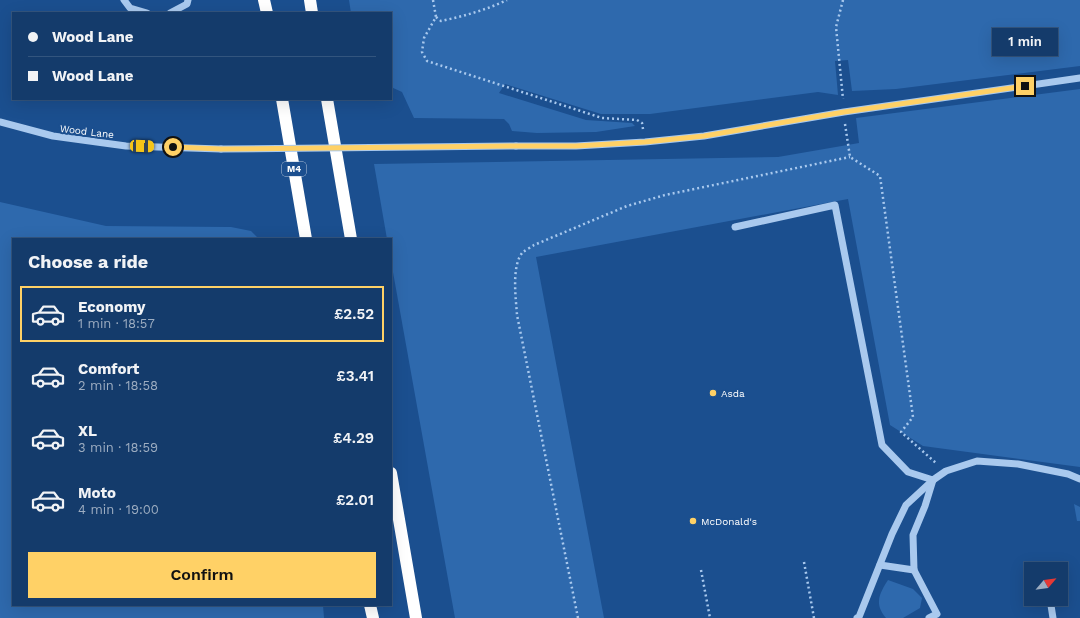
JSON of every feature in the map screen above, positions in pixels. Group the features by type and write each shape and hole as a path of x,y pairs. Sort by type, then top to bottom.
{"highway":[{"path":"264,0 267,12"},
{"path":"310,0 312,12"},
{"name":"M4","path":"282,100 306,238"},
{"path":"327,100 351,238"},
{"path":"392,479 416,618"},
{"path":"370,606 373,618"}],"street":[{"path":"124,0 130,8 144,12"},
{"path":"172,12 187,4 188,0"},
{"name":"Wood Lane","path":"0,122 53,136 126,146 221,149 576,146 645,142 704,136 844,112 1080,78"},
{"path":"735,227 835,205 882,445 908,472 933,480"},
{"path":"860,618 892,534 906,505 933,480 946,471 977,461 1018,464 1068,474 1080,479"},
{"path":"929,618 937,614 914,570 913,535 925,506 933,480"},
{"path":"880,566 914,570"},
{"path":"1051,606 1053,618"}],"path":[{"path":"433,0 436,17 424,38 422,52 427,61 602,118 636,120 642,122 645,142"},
{"path":"436,17 441,21 475,13 508,0"},
{"path":"843,0 836,27 850,157"},
{"path":"578,618 517,315 515,282 517,264 522,253 534,245 627,206 664,195 850,157 880,176 913,417 901,432 946,471"},
{"path":"804,562 814,618"},
{"path":"701,570 710,618"}],"shaded area":[{"path":"349,0 1080,0 1080,66 896,89 852,91 848,60 835,61 838,95 818,92 650,114 601,114 505,84 499,93 586,120 632,123 635,126 596,132 537,133 512,131 509,124 504,119 414,118 402,92 392,87 392,12 351,12"},
{"path":"1080,89 1080,467 923,446 890,425 848,199 536,257 604,618 455,618 392,267 392,238 387,238 374,164 778,157 859,143 856,118"},
{"path":"0,202 106,226 231,227 251,231 258,238 12,238 12,606 323,606 324,618 0,618"},
{"path":"1074,504 1080,507 1080,521 1077,521"},
{"path":"888,580 913,589 922,598 920,608 903,618 886,618 880,608 879,599 880,594"}],"place":[{"name":"Asda","path":"713,393"},
{"name":"McDonald's","path":"693,521"}],"route":[{"path":"173,147 221,149 576,146 645,142 704,136 844,112 1025,86"}]}
